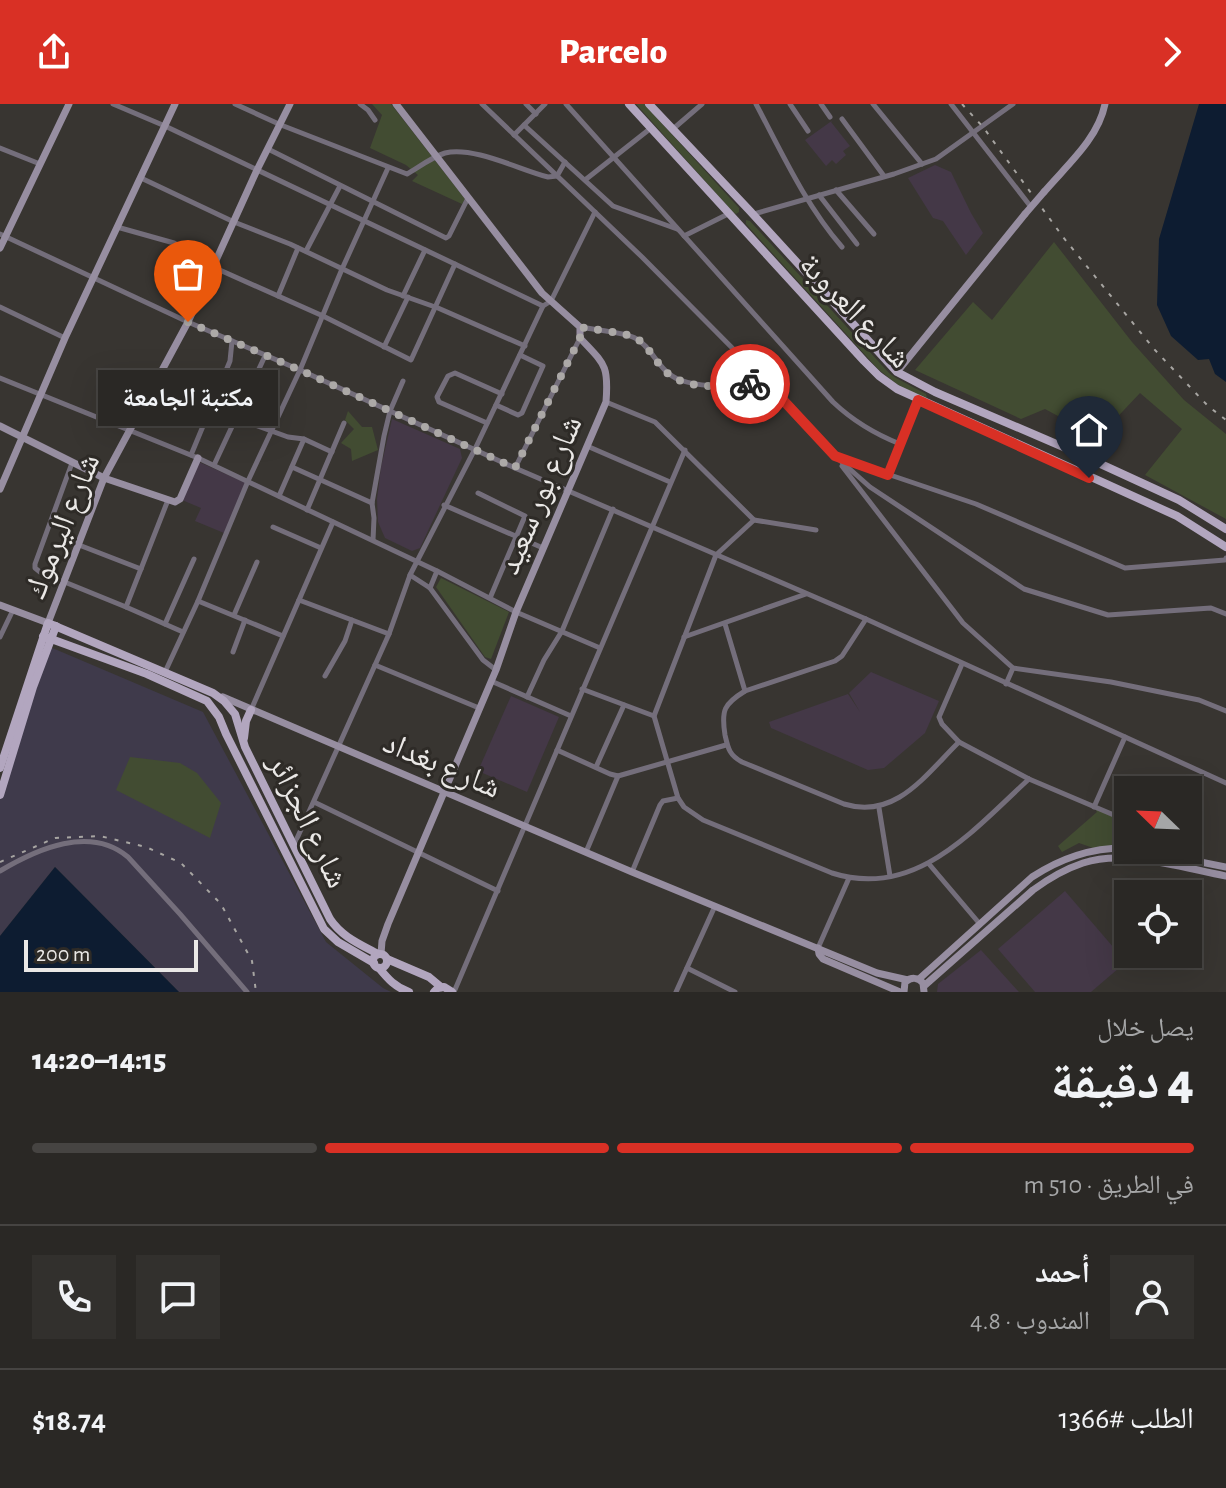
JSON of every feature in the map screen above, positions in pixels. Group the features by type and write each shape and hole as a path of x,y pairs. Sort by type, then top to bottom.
{"main road":[{"path":"0,248 2,236 41,165 69,104"},
{"path":"1,484 65,338 175,104"},
{"name":"شارع اليرموك","path":"52,625 104,478 188,322 290,104"},
{"path":"396,104 547,303 580,327 580,338"},
{"name":"شارع العروبة","path":"629,104 879,376 929,406 1177,516 1226,547"},
{"name":"شارع العروبة","path":"649,104 897,372 935,392 1179,500 1226,529"},
{"path":"897,372 1090,139 1102,119 1105,104"},
{"path":"739,223 751,212"},
{"name":"شارع بور سعيد","path":"380,960 388,924 606,402 605,365 580,338"},
{"path":"929,406 935,392"},
{"path":"0,426 104,478 175,502 180,499 194,456"},
{"path":"1061,465 1068,449"},
{"path":"1140,500 1147,485"},
{"path":"0,605 52,625 0,795"},
{"name":"شارع بغداد","path":"52,625 165,673 210,697"},
{"path":"1,761 48,637"},
{"name":"شارع بغداد","path":"48,637 251,710 877,973 908,980"},
{"name":"شارع الجزائر","path":"210,697 224,701 235,714 245,747 294,846 326,922"},
{"name":"شارع الجزائر","path":"210,697 288,855 326,922 380,960"},
{"path":"245,747 245,728 251,710"},
{"path":"288,855 294,846"},
{"path":"922,986 979,923 1032,877 1076,855 1096,849 1114,848"},
{"path":"922,986 1033,890 1052,877 1083,863 1126,857 1226,876"},
{"path":"1202,862 1226,867"},
{"path":"1047,867 1052,877"},
{"name":"شارع بغداد","path":"818,948 823,959 902,992"},
{"path":"380,960 429,977 437,989 447,987 453,992"},
{"path":"380,960 389,980 409,992"},
{"path":"902,992 908,980 922,986"}],"street":[{"path":"113,104 455,264 547,303"},
{"path":"235,104 407,174 436,156 452,152 503,162 545,176 557,176"},
{"path":"360,104 375,120"},
{"path":"482,104 769,385 835,456 963,623 1013,668 1111,682 1199,700 1226,711"},
{"path":"526,104 536,114"},
{"path":"514,135 545,104"},
{"path":"566,104 833,402 860,424 900,444"},
{"path":"673,129 702,104"},
{"path":"756,104 806,198 842,247"},
{"path":"790,104 808,131"},
{"path":"821,104 830,117"},
{"path":"873,104 922,164"},
{"path":"951,104 1031,207"},
{"path":"751,212 885,177 936,159 1013,104"},
{"path":"842,119 885,177"},
{"path":"524,125 613,206 678,229"},
{"path":"585,180 652,127"},
{"path":"0,148 41,165"},
{"path":"268,149 447,238 468,198"},
{"path":"557,176 565,162"},
{"path":"165,673 388,168"},
{"path":"141,178 234,222 525,346"},
{"path":"306,251 340,186"},
{"path":"836,190 874,234"},
{"path":"819,195 857,244"},
{"path":"294,846 389,634 410,575 595,212"},
{"path":"684,236 730,213"},
{"path":"117,227 174,243 213,267 323,316 410,360 455,264"},
{"path":"2,236 515,468 866,619 1226,783"},
{"path":"278,296 298,248"},
{"path":"384,347 425,250"},
{"path":"0,307 65,338"},
{"path":"580,327 635,338 667,373 680,380 721,387 769,385"},
{"path":"515,468 580,338"},
{"path":"194,456 230,361 232,341"},
{"path":"496,405 517,415 522,413 543,366 520,355"},
{"path":"214,465 265,356"},
{"path":"487,423 439,402 437,397 448,376 455,373 502,394"},
{"path":"0,378 194,456 437,571 516,612 600,648"},
{"path":"373,540 372,503 390,411 403,381"},
{"path":"155,383 236,418 288,437 304,439 332,452"},
{"path":"888,475 918,400"},
{"path":"606,402 655,422 754,520 816,530"},
{"path":"307,510 344,423"},
{"path":"279,496 304,439"},
{"path":"587,446 671,482"},
{"path":"453,992 685,450"},
{"path":"835,456 976,504 1125,568 1226,558"},
{"path":"835,456 870,487 1024,589 1108,615 1211,608 1226,614"},
{"path":"72,463 35,568 183,632"},
{"path":"292,467 372,503"},
{"path":"478,493 525,515 490,598"},
{"path":"126,607 168,500"},
{"path":"444,505 543,548"},
{"path":"527,697 562,631 613,509"},
{"path":"754,520 716,555 654,716 678,798 684,807 703,820 849,878 890,876 929,864 963,839 1029,779"},
{"path":"251,710 333,522"},
{"path":"273,527 321,548"},
{"path":"79,545 141,569"},
{"path":"164,624 194,559"},
{"path":"234,615 257,562"},
{"path":"430,588 437,571"},
{"path":"410,575 430,588 483,660 496,670"},
{"path":"683,637 806,594"},
{"path":"299,600 389,634"},
{"path":"198,601 283,636"},
{"path":"0,637 13,610"},
{"path":"866,619 842,656 835,661 745,691 734,698 727,706 722,724 731,754 742,762 844,804 879,808 908,792 959,742"},
{"path":"233,652 245,620"},
{"path":"325,676 345,641 352,620"},
{"path":"725,624 745,691"},
{"path":"962,664 939,717 959,742 1029,779 1114,815"},
{"path":"375,665 479,708"},
{"path":"1006,684 1013,668"},
{"path":"491,681 571,716"},
{"path":"582,689 654,716"},
{"path":"596,767 624,705"},
{"path":"1094,807 1125,737"},
{"path":"557,750 618,776 726,745"},
{"path":"586,852 618,776"},
{"path":"632,872 660,805 663,801 678,798"},
{"path":"314,802 498,891"},
{"path":"879,808 890,876"},
{"path":"0,871 19,860 65,843 103,842 119,849 247,992"},
{"path":"929,864 979,923"},
{"path":"818,948 849,878"},
{"path":"676,992 716,905"},
{"path":"687,968 735,992"}],"shaded area":[{"path":"833,120 831,122 850,146 843,151 846,155 836,164 832,160 826,166 805,140"},
{"path":"935,165 951,172 983,233 966,255 943,221 933,218 908,178"},
{"path":"392,419 460,449 462,458 420,548 412,551 385,538 378,522 381,467"},
{"path":"199,462 246,483 224,533 195,521 201,508 182,500"},
{"path":"50,647 203,712 326,942 391,992 179,992 55,867 0,936 0,787 12,739"},
{"path":"871,672 939,701 925,733 884,768 868,770 771,728 769,722 848,694 860,712 849,693"},
{"path":"511,696 559,717 527,792 478,771"},
{"path":"1065,891 1114,948 1114,968 1119,968 1091,992 1035,992 998,949"},
{"path":"981,950 1019,992 937,992 938,984"}],"green space":[{"path":"372,104 391,104 465,199 462,204 412,181 418,175 406,165 370,148 382,115"},
{"path":"636,104 644,104 739,208 739,212 733,212"},
{"path":"746,220 889,373 926,394 927,398 903,389 878,369 746,224"},
{"path":"1054,242 1132,342 1184,400 1226,434 1226,519 1145,475 1182,429 1140,393 1107,428 1095,415 1069,422 1045,409 1021,419 915,370 973,302 992,320"},
{"path":"348,411 362,427 372,427 378,450 352,461 351,449 341,443 354,429 345,420"},
{"path":"441,578 509,612 491,659 485,657 436,587"},
{"path":"130,757 180,763 197,773 221,803 210,838 116,790"},
{"path":"1094,807 1114,815 1114,847 1096,849 1079,843 1062,852 1058,846 1097,812"}],"water":[{"path":"1199,104 1226,104 1226,382 1215,374 1209,359 1198,360 1171,336 1157,305 1159,239"},
{"path":"55,867 179,992 0,992 0,936"}],"railway":[{"path":"962,104 983,127 1063,237 1154,349 1208,406 1226,420"},
{"path":"0,862 55,838 100,836 146,847 181,863 221,904 252,961 256,992"}],"way so far":[{"path":"188,322 515,468 580,338 580,327 635,338 667,373 680,380 721,387 750,384"}],"place":[{"name":"مكتبة الجامعة","path":"188,322"}],"route":[{"path":"750,384 769,385 835,456 888,475 918,400 1089,478"}]}
